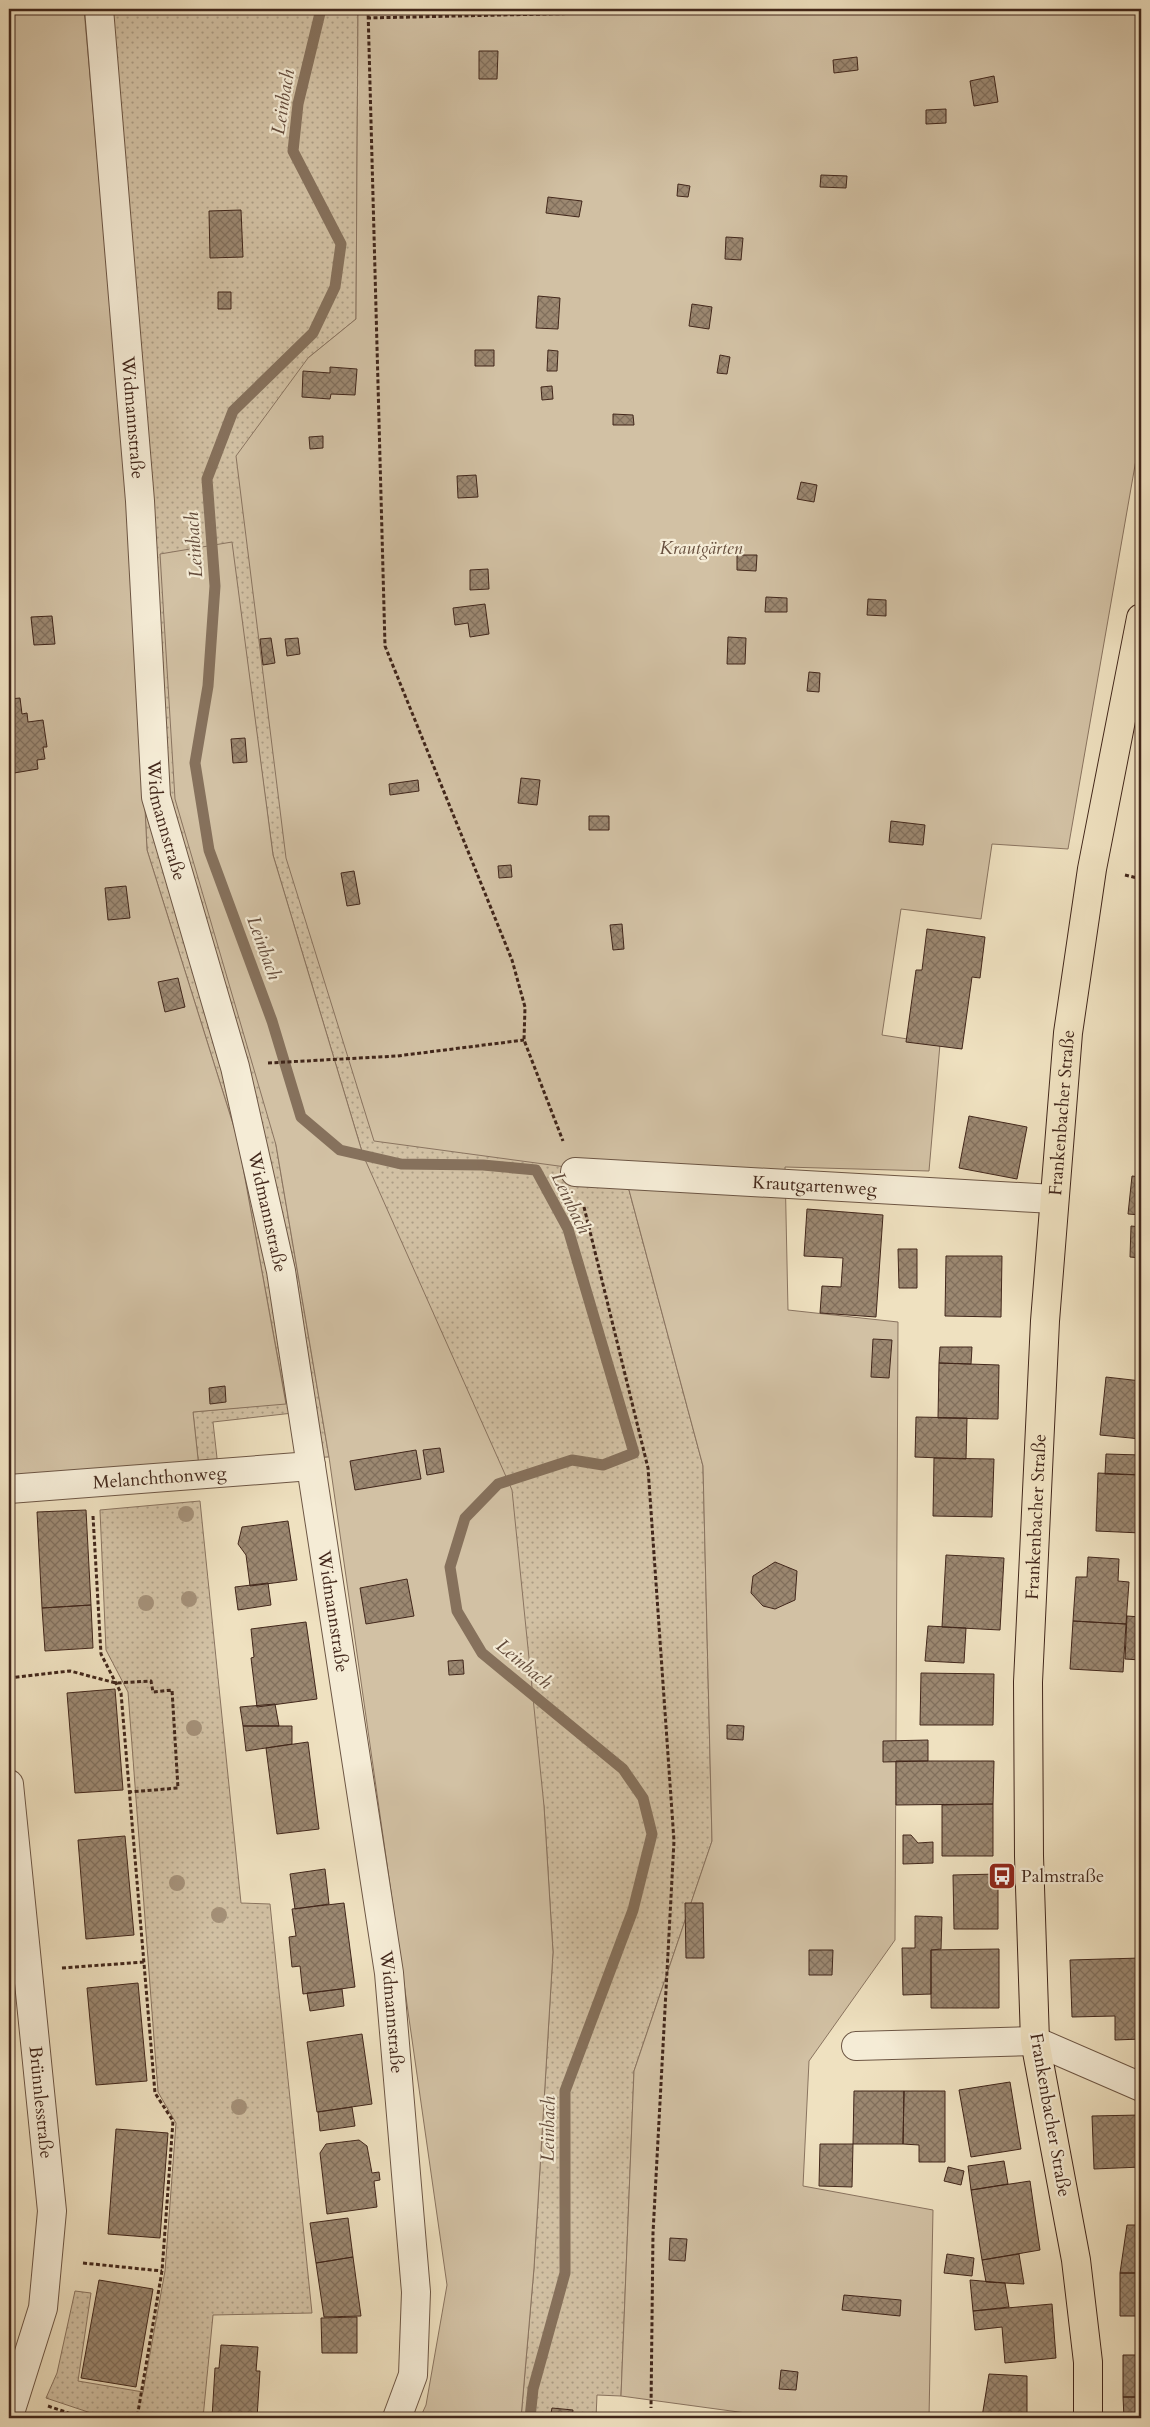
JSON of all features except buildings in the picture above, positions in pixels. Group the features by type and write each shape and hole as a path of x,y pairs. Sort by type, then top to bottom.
{"main road":[{"name":"Frankenbacher Straße","path":"1088,2418 1088,2362 1076,2260 1035,2041 1029,1856 1028,1682 1045,1322 1068,1033 1092,869 1141,618"}],"street":[{"name":"Widmannstraße","path":"99,9 140,501 156,797 235,1067 281,1271 389,1973 416,2292 413,2375 397,2418"},
{"name":"Krautgartenweg","path":"575,1172 1054,1199"},
{"name":"Melanchthonweg","path":"9,1489 311,1466"},
{"name":"Brünnlesstraße","path":"9,1784 52,2211 43,2308 9,2416"},
{"path":"856,2046 1035,2041 1141,2087"}],"path":[{"path":"368,9 385,646 512,960 525,1007 524,1040 575,1172 648,1468 674,1841 653,2232 652,2408"},
{"path":"367,18 771,9"},
{"path":"274,1062 397,1056 524,1040"},
{"path":"91,1483 102,1654 121,1693 155,2093 173,2121 162,2271 137,2418"},
{"path":"9,1678 70,1671 116,1683 151,1681 153,1692 172,1690 178,1788 129,1792"},
{"path":"28,1970 144,1962"},
{"path":"48,2260 162,2271"}],"green space":[{"path":"9,9 84,9 133,558 147,850 238,1140 286,1404 193,1412 199,1468 9,1481"},
{"path":"84,9 358,9 356,319 308,358 625,1175 703,1466 712,1841 634,2071 621,2396 597,2395 596,2418 521,2418 534,2268 553,1952 544,1806 363,1155 273,855 231,542 276,1145 329,1457 299,1458 293,1413 213,1422 218,1467 199,1468 193,1412 286,1403 238,1140 147,850 133,558"},
{"name":"Krautgärten","path":"358,9 1141,9 1141,431 1068,849 992,844 981,919 901,909 882,1035 940,1044 929,1171 785,1167 788,1310 898,1322 895,1940 809,2061 803,2186 933,2210 929,2418 746,2418 746,2413 621,2396 634,2071 712,1841 703,1466 625,1175 374,1141 286,858 236,456 308,358 356,319"},
{"path":"232,542 273,855 363,1155 512,1490 544,1806 553,1952 534,2268 521,2418 420,2418 426,2405 447,2285 329,1457 276,1145 175,799 160,554"},
{"path":"200,1501 241,1903 270,1904 312,2313 213,2315 203,2418 106,2418 46,2398 57,2373 75,2291 91,2293 78,2381 143,2392 165,2271 176,2123 158,2092 128,1692 106,1650 100,1510"}],"waterway":[{"name":"Leinbach","path":"321,9 298,104 293,151 341,244 335,287 313,333 233,411 207,479 215,586 208,686 195,763 209,850 272,1021 301,1117 340,1150 401,1164 483,1165 536,1170 568,1229 634,1453 603,1465 572,1460 498,1484 465,1518 450,1567 457,1611 482,1653 623,1769 643,1798 652,1834 633,1910 565,2091 565,2273 533,2389 530,2418"}],"place":[{"name":"Palmstraße","path":"1002,1876"}]}
